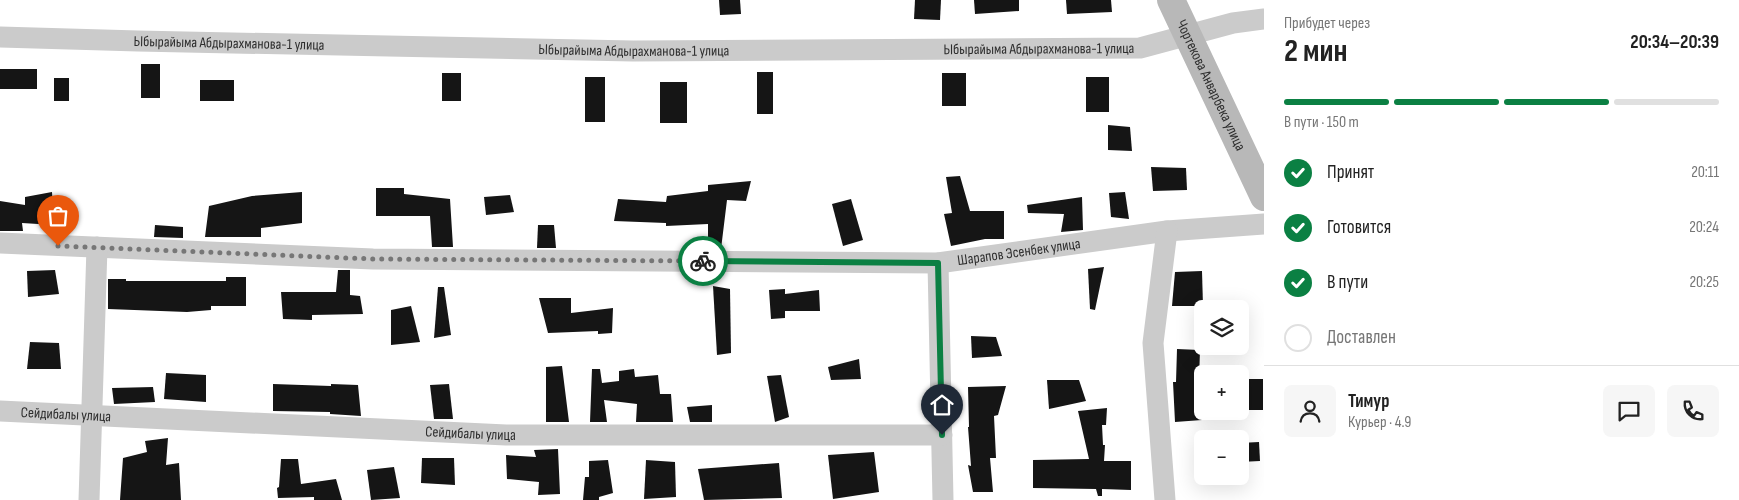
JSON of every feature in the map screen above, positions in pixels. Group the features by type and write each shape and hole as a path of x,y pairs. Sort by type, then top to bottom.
{"street":[{"name":"Чортекова Анварбека улица","path":"1170,0 1264,197"},
{"name":"Ыбырайыма Абдырахманова-1 улица","path":"0,37 653,50 1140,48 1233,23 1264,19"},
{"name":"Шарапов Эсенбек улица","path":"0,244 373,259 938,263 1168,231 1264,224"},
{"path":"1165,500 1153,343 1168,231"},
{"path":"89,500 97,248"},
{"path":"938,263 943,500"},
{"name":"Сейдибалы улица","path":"0,411 506,435 942,435"}],"building":[{"path":"719,0 740,0 741,14 720,15"},
{"path":"915,0 941,0 940,20 914,19"},
{"path":"974,0 1019,0 1019,11 975,14"},
{"path":"1066,0 1111,0 1112,12 1067,14"},
{"path":"141,64 160,64 160,98 141,98"},
{"path":"0,69 37,69 37,89 0,89"},
{"path":"757,72 773,72 773,114 757,114"},
{"path":"442,73 461,73 461,101 442,101"},
{"path":"942,73 966,73 966,106 942,106"},
{"path":"585,77 605,77 605,122 585,122"},
{"path":"1086,77 1109,77 1109,112 1086,112"},
{"path":"54,78 69,78 69,101 54,101"},
{"path":"200,80 234,80 234,101 200,101"},
{"path":"660,82 687,82 687,123 660,123"},
{"path":"1108,125 1130,127 1132,151 1108,150"},
{"path":"1151,167 1186,168 1187,190 1153,191"},
{"path":"960,176 970,211 1004,211 1004,239 985,239 951,246 944,214 952,213 946,177"},
{"path":"751,181 746,201 727,200 721,249 708,248 708,224 666,226 666,223 614,221 618,199 666,202 667,196 708,191 708,185"},
{"path":"376,188 404,188 404,194 450,199 453,247 432,247 430,216 376,216"},
{"path":"52,192 54,225 22,223 23,231 0,231 0,201 25,205 25,197"},
{"path":"302,192 302,223 261,228 261,237 205,237 209,206 252,196"},
{"path":"1125,192 1129,219 1111,217 1109,193"},
{"path":"510,195 514,212 486,215 484,197"},
{"path":"1082,197 1083,230 1061,232 1064,214 1028,213 1027,205"},
{"path":"851,199 863,240 843,246 832,204"},
{"path":"155,225 183,227 183,238 154,237"},
{"path":"538,225 554,225 556,248 537,248"},
{"path":"1104,267 1095,310 1090,309 1088,269"},
{"path":"55,270 59,294 28,297 27,271"},
{"path":"338,270 350,270 350,295 360,296 363,314 312,315 312,320 283,319 281,292 336,292"},
{"path":"1202,271 1203,300 1194,300 1194,306 1172,306 1175,272"},
{"path":"226,277 246,277 246,306 211,306 211,310 187,312 108,309 108,279 126,279 126,281 226,281"},
{"path":"713,286 730,289 731,353 717,355"},
{"path":"438,287 444,287 451,335 434,338"},
{"path":"785,289 785,294 819,290 820,311 785,311 785,318 771,319 769,290"},
{"path":"539,298 571,298 571,313 613,308 612,333 598,334 598,331 548,333"},
{"path":"411,306 420,342 391,345 391,310"},
{"path":"971,336 996,337 1002,356 972,358"},
{"path":"30,342 59,343 61,369 27,369"},
{"path":"1177,349 1194,350 1194,355 1200,355 1200,365 1194,365 1194,420 1202,420 1175,422 1173,382 1176,382"},
{"path":"859,359 861,379 831,380 828,367"},
{"path":"562,366 569,422 546,422 546,367"},
{"path":"592,369 600,369 602,383 619,381 619,371 634,369 635,377 658,375 660,394 671,394 673,422 636,422 637,404 604,400 607,422 590,422"},
{"path":"166,373 206,375 206,402 164,399"},
{"path":"781,375 789,417 775,422 767,376"},
{"path":"1249,379 1263,379 1263,410 1249,410"},
{"path":"1047,380 1079,380 1086,401 1049,409"},
{"path":"273,384 358,385 361,416 330,414 330,412 273,411"},
{"path":"449,384 453,419 434,419 430,385"},
{"path":"1006,386 998,415 994,416 996,458 990,458 993,492 973,492 968,465 971,466 968,427 968,387"},
{"path":"153,387 155,402 114,404 112,388"},
{"path":"712,405 712,422 690,422 687,407"},
{"path":"1107,408 1106,425 1102,425 1103,445 1105,445 1104,461 1131,461 1131,490 1102,489 1102,496 1098,496 1096,489 1033,488 1033,460 1089,459 1078,411"},
{"path":"168,438 166,465 179,463 181,500 120,500 123,458 147,452 145,441"},
{"path":"1259,442 1260,461 1249,462 1249,443"},
{"path":"558,449 560,494 538,495 539,482 507,479 506,455 536,457 534,450"},
{"path":"874,452 879,492 833,499 828,455"},
{"path":"422,458 454,458 455,485 421,483"},
{"path":"281,459 298,459 301,484 336,479 342,500 314,500 314,497 278,498 277,488 279,487"},
{"path":"608,460 613,493 599,497 599,500 583,500 585,477 589,477 589,461"},
{"path":"646,460 675,462 676,497 644,499"},
{"path":"779,463 782,498 704,500 698,469"},
{"path":"394,467 400,498 371,500 367,470"}],"way so far":[{"path":"58,246 373,259 703,261"}],"route":[{"path":"703,261 938,263 942,435"}]}
